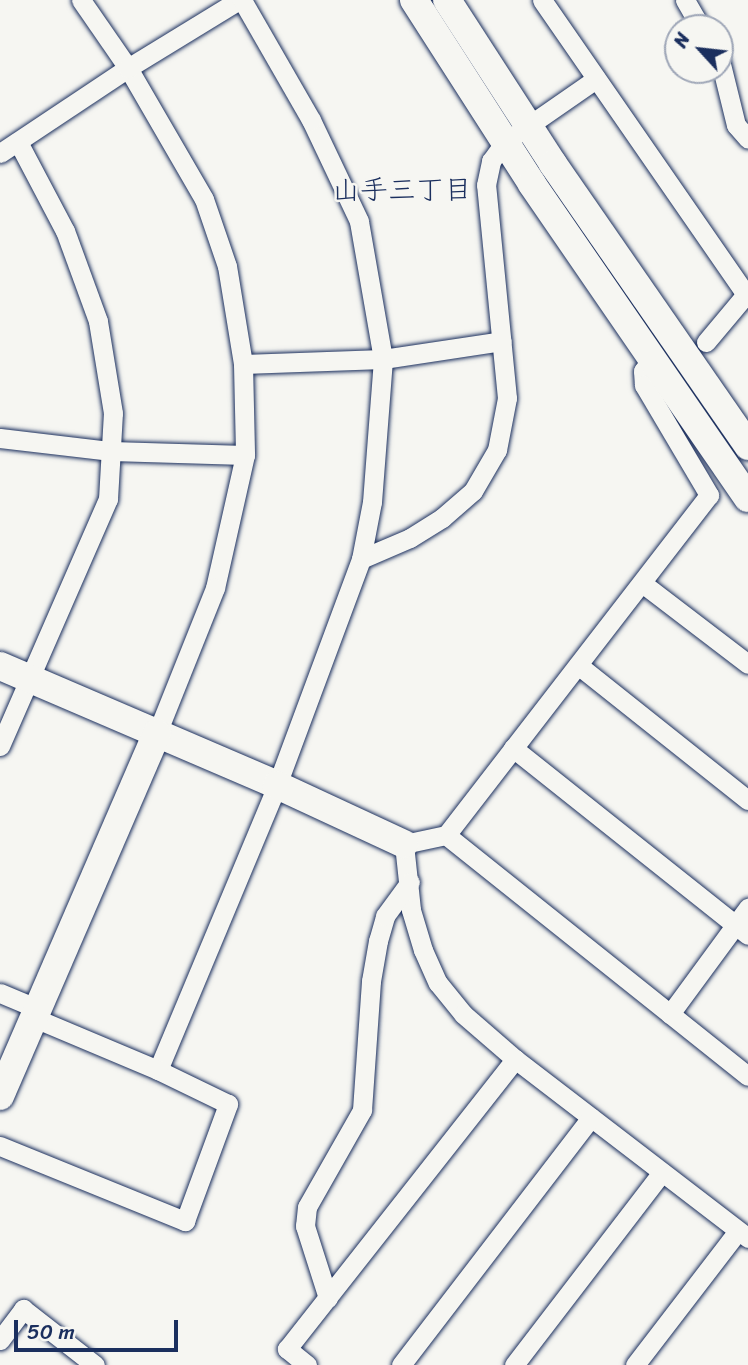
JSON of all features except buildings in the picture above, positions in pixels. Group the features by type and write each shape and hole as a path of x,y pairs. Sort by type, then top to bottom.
{"street":[{"path":"0,1096 157,733 215,588 245,455 243,364 227,266 204,200 128,68 81,0"},
{"path":"0,153 128,68 241,0 311,121 359,221 383,359 372,502 361,559 277,785 158,1070"},
{"path":"414,0 505,142 748,498"},
{"path":"447,0 528,125 748,446"},
{"path":"542,0 747,295 706,342"},
{"path":"361,559 410,538 442,518 473,491 497,450 506,409 486,185 491,161 505,142 596,79"},
{"path":"726,84 736,125 748,139"},
{"path":"0,746 108,499 113,413 98,321 65,231 18,142"},
{"path":"243,364 383,359 502,341"},
{"path":"0,666 277,785 404,844 446,835 709,495 644,385 643,371 652,359"},
{"path":"0,438 111,451 245,455"},
{"path":"642,583 748,664"},
{"path":"578,664 748,800"},
{"path":"513,748 742,930"},
{"path":"446,835 748,1076"},
{"path":"404,844 411,910 438,983 463,1014 515,1059 743,1234 635,1365"},
{"path":"328,1298 305,1226 307,1207 362,1110 371,981 378,941 385,916 410,882"},
{"path":"670,1014 742,930 748,908"},
{"path":"0,993 36,1014 228,1104 185,1221 0,1146"},
{"path":"307,1365 287,1349 515,1059"},
{"path":"401,1365 591,1117"},
{"path":"514,1365 662,1172"},
{"path":"0,1340 23,1309 95,1365"}],"district":[{"name":"山手三丁目","path":"402,190"}]}
